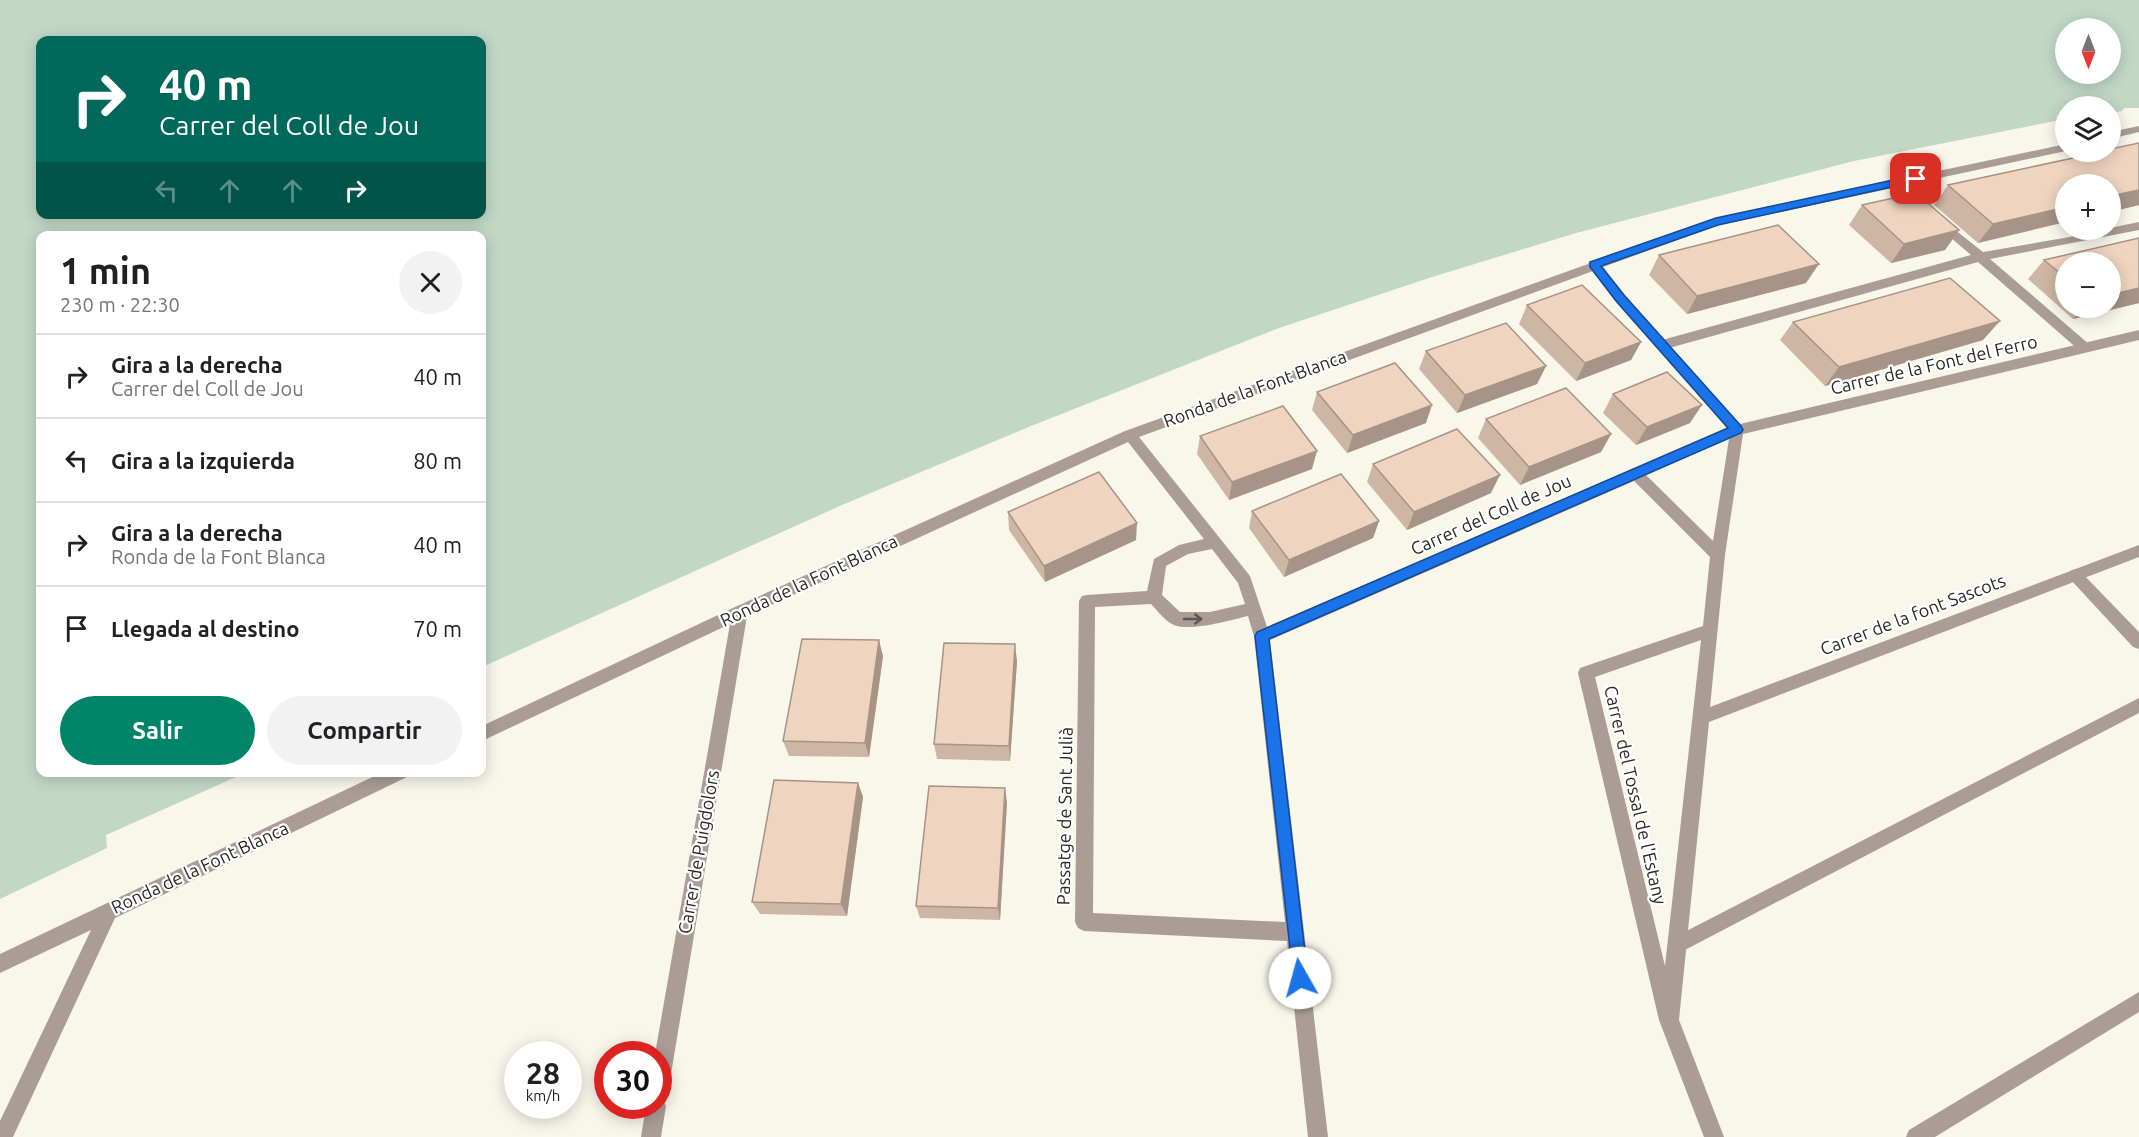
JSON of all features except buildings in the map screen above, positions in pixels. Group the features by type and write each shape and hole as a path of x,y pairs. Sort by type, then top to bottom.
{"street":[{"path":"2121,133 2139,129"},
{"name":"Ronda de la Font Blanca","path":"486,732 740,612 1130,435 1594,264 1716,222 2055,149"},
{"path":"1894,183 2085,348"},
{"path":"1662,345 1980,257 2139,226"},
{"path":"1594,264 1737,430"},
{"name":"Carrer de la Font del Ferro","path":"1737,430 2139,335"},
{"name":"Carrer del Coll de Jou","path":"1262,636 1737,430"},
{"name":"Carrer del Tossal de l'Estany","path":"1669,1020 1718,555 1737,430"},
{"path":"1130,435 1245,580 1262,636 1318,1137"},
{"path":"1635,473 1718,555"},
{"path":"1215,542 1185,549 1159,563 1154,597 1176,619 1210,619 1253,608"},
{"name":"Carrer de la font Sascots","path":"1701,717 2139,551"},
{"path":"2075,574 2139,642"},
{"name":"Passatge de Sant Julià","path":"1154,597 1088,601 1084,922 1294,932"},
{"name":"Carrer de Puigdolors","path":"667,1041 740,612"},
{"name":"Carrer del Tossal de l'Estany","path":"1710,630 1586,673 1669,1020 1714,1137"},
{"path":"1677,945 2139,705"},
{"name":"Ronda de la Font Blanca","path":"0,964 390,777"},
{"path":"3,1137 109,911"},
{"path":"1916,1137 2139,1001"},
{"path":"651,1137 654,1119"}],"green space":[{"path":"0,0 2139,0 2139,108 2124,108 2121,111 2121,96 2055,96 2055,121 1854,161 1576,233 1432,277 1279,328 1031,426 842,505 486,665 486,231 36,231 36,777 236,777 106,835 107,848 0,899"}],"route":[{"path":"1300,978 1262,636 1737,430 1620,298 1594,264 1716,222 1916,179"}]}
